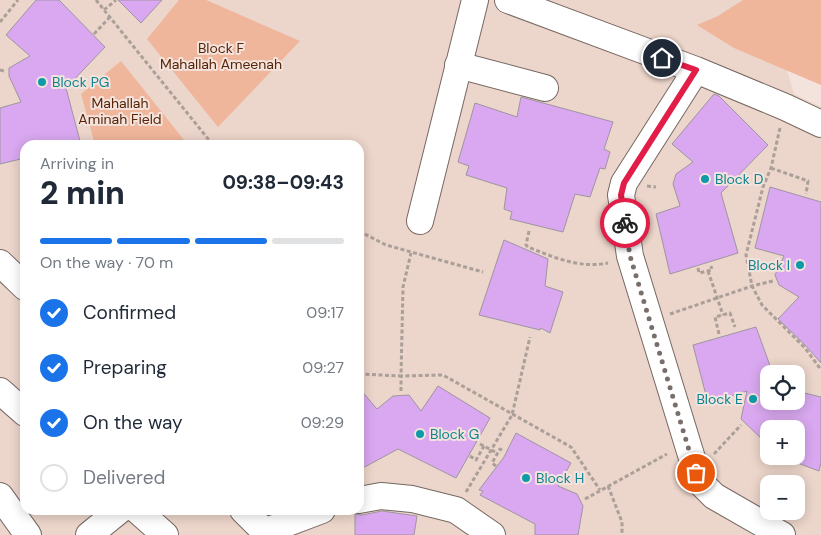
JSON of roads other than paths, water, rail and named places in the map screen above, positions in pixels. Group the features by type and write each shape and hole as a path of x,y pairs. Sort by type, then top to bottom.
{"lane":[{"path":"420,221 475,0"},
{"path":"508,0 696,70 821,124"},
{"path":"458,65 546,88"},
{"path":"696,70 624,183 621,195 630,256 699,481 714,496 782,535"},
{"path":"0,263 20,283"},
{"path":"0,391 20,409"},
{"path":"0,496 28,535"},
{"path":"364,499 381,496 412,499 456,510 492,535"},
{"path":"89,535 114,515"},
{"path":"143,515 165,535"},
{"path":"248,515 266,533 310,515"}],"place":[{"name":"Block PG","path":"42,82"},
{"name":"Block D","path":"705,179"},
{"name":"Block I","path":"800,265"},
{"name":"Block E","path":"753,399"},
{"name":"Block G","path":"420,434"},
{"name":"Block H","path":"526,478"}],"park label":[{"name":"Block F Mahallah Ameenah","path":"221,56"},
{"name":"Mahallah Aminah Field","path":"120,112"}]}
